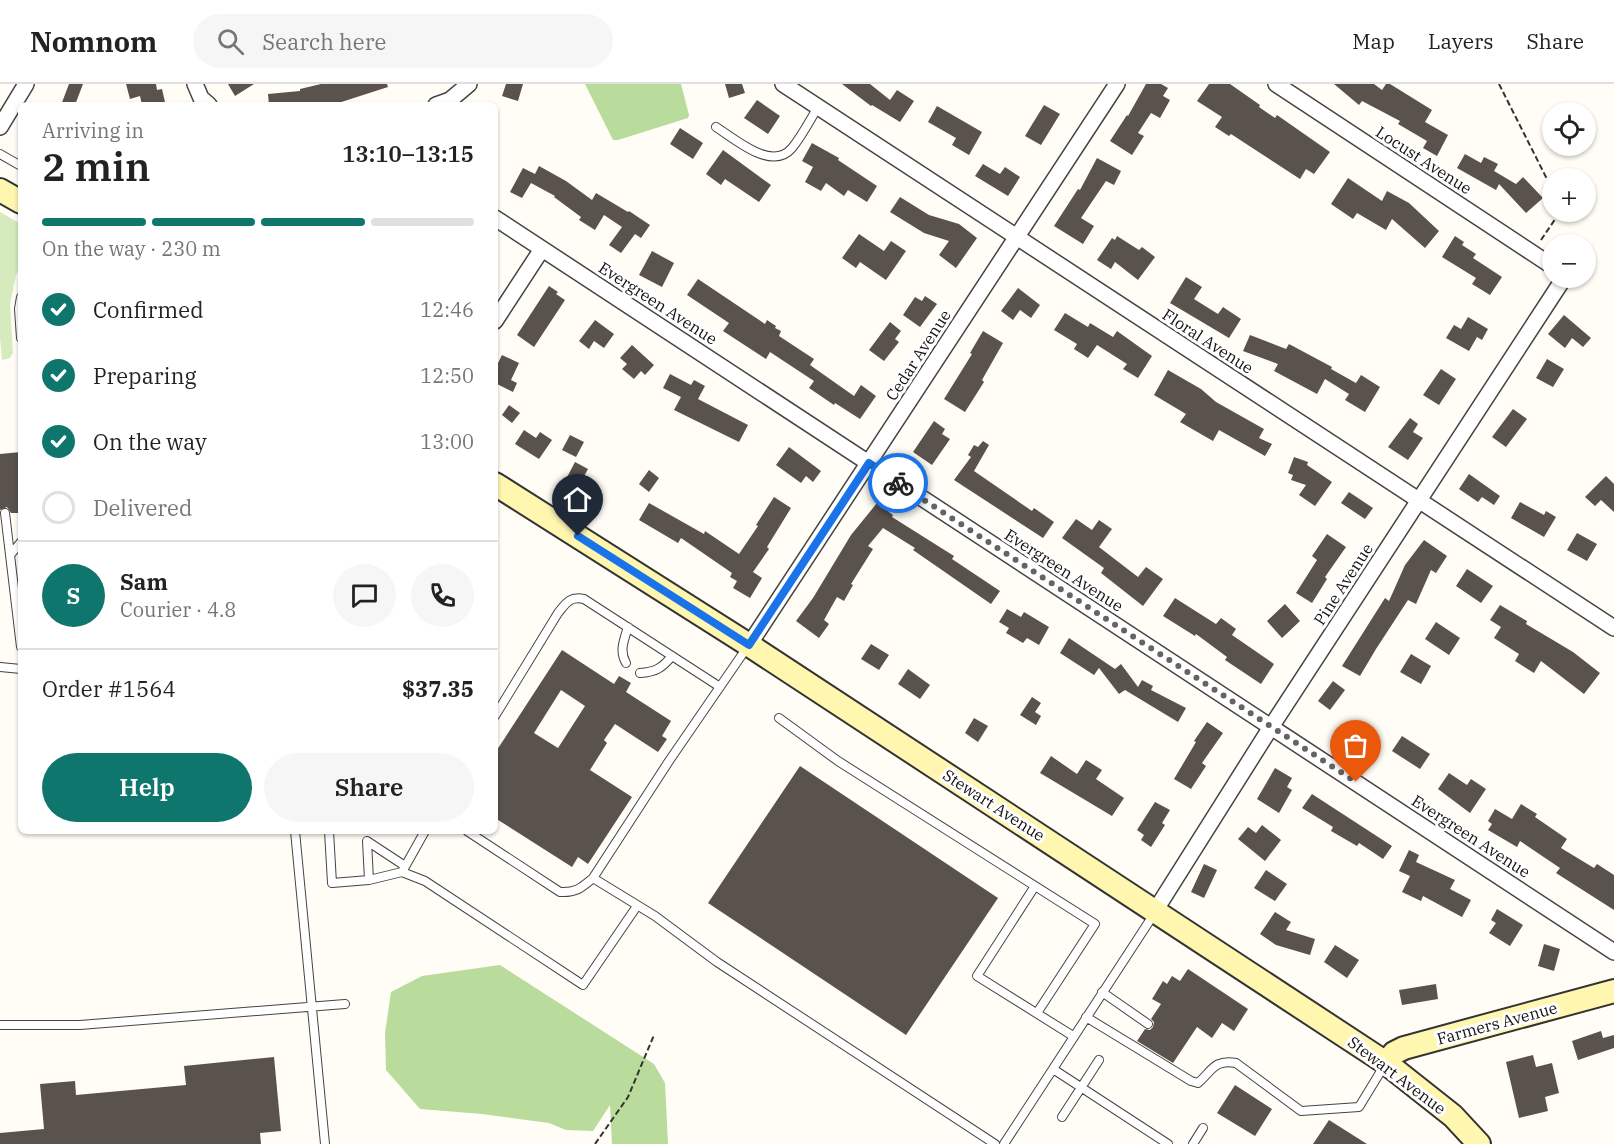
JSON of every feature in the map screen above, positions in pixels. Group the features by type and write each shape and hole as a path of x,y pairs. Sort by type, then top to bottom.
{"main road":[{"path":"0,190 18,200"},
{"name":"Stewart Avenue","path":"498,486 749,645 1386,1063 1453,1116 1479,1144"},
{"name":"Farmers Avenue","path":"1386,1063 1394,1053 1404,1048 1614,991"}],"street":[{"path":"0,127 26,84"},
{"path":"195,84 201,98 206,102"},
{"path":"444,102 469,84"},
{"name":"Floral Avenue","path":"783,84 1614,628"},
{"name":"Cedar Avenue","path":"749,645 1117,84"},
{"name":"Locust Avenue","path":"1276,84 1294,89 1542,259"},
{"name":"Evergreen Avenue","path":"498,220 1614,952"},
{"path":"498,316 542,249"},
{"name":"Pine Avenue","path":"1155,911 1271,727 1557,288"}],"lane":[{"path":"716,127 758,153 774,157 792,148 818,107"},
{"path":"0,154 18,164"},
{"path":"5,513 18,619"},
{"path":"11,554 18,546"},
{"path":"498,711 567,602 577,598 584,599 720,687"},
{"path":"626,663 622,647 628,627"},
{"path":"472,834 560,892 575,892 593,878 669,760 749,645"},
{"path":"640,673 657,671 672,656"},
{"path":"0,667 18,669"},
{"path":"780,718 838,761 1095,924 1037,1013"},
{"path":"296,834 325,1144"},
{"path":"329,834 332,884 369,880 403,869 423,834"},
{"path":"369,880 367,841 403,869 584,985 637,906"},
{"path":"593,878 655,916 717,962 995,1144"},
{"path":"1035,886 977,976 1073,1036"},
{"path":"1004,1144 1155,911"},
{"path":"1102,992 1148,1024"},
{"path":"0,1025 80,1025 345,1004"},
{"path":"1086,1017 1191,1081 1198,1083 1217,1064 1226,1061 1236,1063 1301,1111 1359,1107 1386,1063"},
{"path":"1062,1117 1099,1060"},
{"path":"1053,1069 1168,1144"},
{"path":"1193,1144 1203,1128"}],"path":[{"path":"1498,84 1542,170"},
{"path":"1541,240 1553,222"},
{"path":"595,1144 628,1097 654,1035"}],"green space":[{"path":"585,84 681,84 689,115 688,118 613,140"},
{"path":"0,212 18,222 18,271 10,305 13,353 10,358 2,360"},
{"path":"500,965 654,1064 665,1083 668,1144 612,1144 610,1105 593,1131 566,1130 549,1123 482,1114 420,1109 386,1070 385,1033 391,992 422,976"}],"building":[{"path":"69,84 83,84 76,102 62,102"},
{"path":"126,84 156,84 157,90 162,89 165,102 141,102 140,96 130,99"},
{"path":"228,84 254,84 235,96"},
{"path":"321,84 387,84 388,87 341,102 269,102 268,94 300,91 300,89"},
{"path":"506,84 523,84 518,101 502,96"},
{"path":"725,84 742,84 745,93 729,98"},
{"path":"842,84 870,84 890,100 897,90 914,101 900,122 871,106"},
{"path":"1146,84 1161,84 1168,88 1163,96 1170,100 1160,118 1151,113 1138,133 1144,136 1132,155 1110,141 1128,116"},
{"path":"1209,84 1230,84 1275,118 1277,115 1330,152 1314,174 1306,169 1300,179 1231,134 1229,136 1215,127 1222,117 1197,101"},
{"path":"1334,84 1374,84 1382,90 1386,84 1390,84 1432,110 1425,122 1448,135 1437,156 1423,148 1427,141 1398,124 1400,121 1362,101 1359,105"},
{"path":"757,100 780,116 768,134 744,118"},
{"path":"1044,105 1060,114 1041,145 1025,136"},
{"path":"937,106 982,132 969,155 952,145 956,138 928,122"},
{"path":"680,128 703,143 693,159 670,144"},
{"path":"812,143 839,158 838,160 877,186 867,202 848,190 844,196 826,183 821,191 805,182 813,167 802,161"},
{"path":"723,150 771,185 759,202 725,179 721,185 706,174"},
{"path":"1465,154 1481,163 1484,157 1498,164 1494,171 1516,184 1523,177 1542,199 1526,213 1499,184 1496,190 1457,168"},
{"path":"1097,158 1121,171 1114,185 1106,181 1081,218 1094,226 1083,244 1054,226 1078,189 1080,190"},
{"path":"983,164 1000,174 1005,167 1020,177 1008,196 975,176"},
{"path":"539,166 566,181 592,200 596,193 650,225 641,238 635,234 621,253 609,245 622,227 604,215 595,230 579,220 581,217 555,196 531,183 522,198 510,192 523,168 535,174"},
{"path":"1348,178 1382,201 1387,191 1409,203 1439,231 1425,248 1392,219 1386,230 1357,213 1353,219 1331,204"},
{"path":"900,197 929,215 959,224 977,238 956,268 939,255 949,241 924,233 890,212"},
{"path":"859,234 884,251 891,241 906,251 886,280 860,262 856,268 842,258"},
{"path":"1117,236 1139,250 1142,247 1155,257 1138,280 1115,262 1111,269 1097,260 1112,238 1115,240"},
{"path":"1455,236 1464,242 1462,245 1476,254 1473,258 1502,277 1490,295 1472,284 1476,278 1442,257"},
{"path":"652,251 674,263 662,287 639,275"},
{"path":"1186,277 1202,287 1194,299 1218,314 1223,307 1241,319 1229,338 1170,303"},
{"path":"698,279 765,324 767,320 776,326 775,328 781,331 779,336 814,359 810,365 854,396 861,385 876,396 860,419 809,388 814,381 770,352 766,359 723,331 729,323 687,295"},
{"path":"549,286 565,300 534,347 517,335"},
{"path":"1018,288 1040,305 1031,318 1020,310 1013,320 1001,311"},
{"path":"925,296 937,304 920,327 903,315 915,297 922,301"},
{"path":"1065,313 1088,327 1090,323 1113,337 1117,331 1152,356 1138,378 1123,369 1127,364 1097,345 1088,358 1074,349 1077,344 1054,330"},
{"path":"1564,315 1591,338 1583,347 1572,338 1565,348 1548,334"},
{"path":"1468,317 1488,329 1482,340 1477,337 1469,351 1446,338 1454,325 1461,329"},
{"path":"595,320 614,334 604,348 594,341 589,349 579,341"},
{"path":"890,322 901,331 895,339 899,342 884,361 869,350"},
{"path":"983,331 1003,343 982,380 984,382 965,412 944,399 972,354 970,353"},
{"path":"1250,335 1286,349 1289,344 1356,383 1361,375 1380,387 1365,412 1345,400 1349,394 1325,379 1317,394 1274,371 1278,364 1243,351"},
{"path":"632,345 654,365 645,375 641,371 634,379 622,369 627,364 620,358"},
{"path":"502,355 519,363 511,380 517,383 513,392 498,384 498,363"},
{"path":"1547,359 1564,369 1553,387 1536,378"},
{"path":"1441,369 1456,379 1439,405 1423,395"},
{"path":"1168,370 1201,389 1216,402 1264,429 1259,438 1272,444 1265,456 1219,430 1213,441 1180,422 1186,414 1154,395"},
{"path":"670,374 691,385 694,380 705,386 698,399 748,425 739,442 674,410 681,397 663,388"},
{"path":"509,405 520,413 512,423 502,415"},
{"path":"1513,409 1527,419 1506,447 1492,437"},
{"path":"1410,418 1418,424 1413,432 1423,438 1408,460 1388,447"},
{"path":"934,421 945,429 942,434 950,439 932,465 913,452"},
{"path":"524,430 536,438 540,432 552,440 539,459 515,444"},
{"path":"570,435 584,442 576,457 562,450"},
{"path":"983,441 989,445 974,471 1032,511 1034,508 1054,522 1043,538 954,480 971,457 968,455 974,445 978,447"},
{"path":"789,447 821,471 813,482 806,476 801,483 776,465"},
{"path":"18,452 18,513 11,513 7,507 0,510 0,454"},
{"path":"1294,457 1308,462 1307,465 1332,482 1315,506 1299,495 1306,485 1291,480 1293,475 1288,473"},
{"path":"575,462 588,469 576,491 563,485"},
{"path":"649,470 659,478 649,492 639,484"},
{"path":"1469,474 1500,496 1494,505 1482,497 1478,502 1459,489"},
{"path":"1606,476 1614,484 1614,512 1601,500 1595,506 1585,497"},
{"path":"1349,492 1373,508 1365,519 1341,503"},
{"path":"774,497 791,508 767,547 769,549 753,572 762,578 750,598 733,588 737,581 730,577 732,573 681,538 678,543 639,520 649,503 704,534 705,531 739,554"},
{"path":"1520,502 1544,515 1546,511 1556,517 1544,537 1511,518"},
{"path":"877,503 893,515 892,517 954,556 952,559 1000,591 991,604 913,550 915,548 883,528 868,546 873,549 851,584 853,585 844,601 837,597 824,620 829,624 819,638 796,621 813,598 851,535"},
{"path":"1076,519 1092,530 1099,520 1112,529 1099,547 1138,577 1146,567 1163,579 1143,606 1101,573 1104,568 1062,538"},
{"path":"1577,533 1597,544 1587,561 1567,550"},
{"path":"1327,534 1346,547 1325,577 1327,579 1312,603 1296,593 1317,560 1312,556"},
{"path":"1424,540 1447,556 1436,573 1431,570 1416,604 1408,600 1360,676 1342,666 1385,598 1389,601 1405,565"},
{"path":"1467,569 1493,586 1481,603 1456,586"},
{"path":"1175,598 1216,624 1221,618 1236,629 1232,635 1274,664 1261,684 1225,660 1227,657 1196,634 1195,636 1163,616"},
{"path":"1285,604 1300,621 1282,638 1267,621"},
{"path":"1500,605 1527,621 1526,624 1573,652 1600,673 1584,694 1541,661 1534,673 1515,661 1519,654 1494,638 1501,627 1490,620"},
{"path":"1007,609 1021,617 1024,612 1049,627 1039,645 1027,638 1023,643 1006,633 1009,628 999,622"},
{"path":"1436,622 1460,638 1449,655 1425,639"},
{"path":"1069,638 1115,669 1121,664 1138,687 1142,680 1153,686 1151,690 1186,708 1178,722 1125,690 1119,694 1099,668 1094,675 1060,653"},
{"path":"871,644 889,655 879,670 861,659"},
{"path":"562,650 614,684 619,676 631,683 626,692 671,721 662,736 667,739 658,752 615,724 604,740 607,743 590,770 632,797 588,864 578,857 572,867 498,820 498,748","holes":["561,690 585,706 558,748 534,733"]},
{"path":"1411,654 1431,666 1421,684 1400,672"},
{"path":"908,669 930,685 920,699 898,684"},
{"path":"1333,681 1345,690 1330,710 1318,701"},
{"path":"1032,697 1041,703 1035,712 1041,716 1036,725 1020,715"},
{"path":"974,718 988,726 978,742 965,733"},
{"path":"1207,722 1223,733 1202,763 1206,766 1191,789 1174,779"},
{"path":"1402,736 1430,754 1420,769 1392,751"},
{"path":"1051,756 1077,774 1086,760 1102,770 1096,779 1124,798 1112,816 1040,773"},
{"path":"800,766 998,898 906,1035 708,903"},
{"path":"1275,768 1292,778 1287,787 1292,790 1279,813 1257,799"},
{"path":"1449,773 1467,785 1471,779 1486,789 1470,813 1438,789"},
{"path":"1312,794 1392,846 1383,859 1359,843 1357,846 1331,831 1333,827 1302,808"},
{"path":"1155,802 1170,810 1162,823 1165,825 1151,847 1141,840 1144,835 1137,830"},
{"path":"1521,804 1537,814 1535,817 1567,839 1561,848 1594,868 1597,864 1614,875 1614,910 1556,873 1560,868 1520,841 1517,847 1488,830 1492,824 1488,821 1495,809 1512,819"},
{"path":"1262,825 1281,840 1265,861 1238,839 1248,827 1256,833"},
{"path":"1409,850 1419,855 1416,862 1455,880 1450,889 1471,900 1462,917 1423,896 1421,901 1402,892 1410,876 1399,871"},
{"path":"1204,864 1217,870 1204,898 1191,892"},
{"path":"1266,870 1287,884 1275,901 1254,888"},
{"path":"1497,909 1523,925 1510,946 1489,933 1496,923 1491,920"},
{"path":"1275,912 1291,922 1286,930 1315,939 1310,955 1276,945 1260,934"},
{"path":"1544,944 1560,949 1554,971 1538,966"},
{"path":"1335,945 1359,960 1347,978 1324,962"},
{"path":"1188,969 1248,1009 1234,1031 1222,1023 1212,1038 1197,1027 1173,1063 1137,1041 1145,1029 1150,1030 1153,1027 1154,1022 1151,1019 1161,1004 1152,999 1163,981 1167,984 1172,976 1180,981"},
{"path":"1436,984 1438,999 1402,1005 1399,990"},
{"path":"1601,1031 1603,1038 1614,1035 1614,1048 1578,1060 1572,1041"},
{"path":"1533,1055 1536,1067 1552,1063 1559,1093 1545,1097 1548,1111 1519,1118 1506,1062"},
{"path":"274,1057 281,1131 260,1133 261,1144 0,1144 0,1133 44,1129 40,1084 75,1081 76,1095 186,1085 184,1066"},
{"path":"1235,1085 1272,1109 1255,1136 1217,1113"},
{"path":"1329,1120 1367,1144 1313,1144"}],"way so far":[{"path":"898,483 1356,782"}],"route":[{"path":"578,536 749,645 869,463 898,483"}]}
